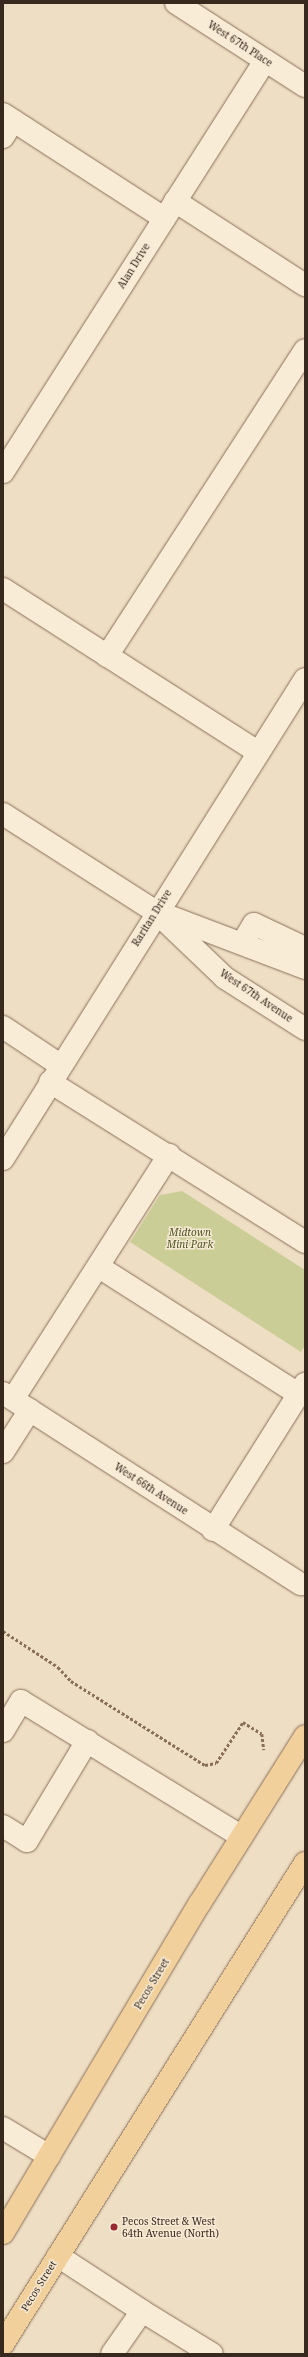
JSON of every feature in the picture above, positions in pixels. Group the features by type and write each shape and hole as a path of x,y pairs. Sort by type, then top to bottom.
{"main road":[{"name":"Pecos Street","path":"3,2233 242,1837 305,1736"},
{"name":"Pecos Street","path":"3,2344 305,1863"}],"street":[{"name":"West 67th Place","path":"176,3 305,86"},
{"name":"Alan Drive","path":"3,472 265,60"},
{"path":"6,124 169,210 305,285"},
{"path":"107,656 305,350"},
{"path":"3,589 258,752"},
{"name":"Raritan Drive","path":"3,1159 156,912 305,679"},
{"name":"West 67th Avenue","path":"3,814 156,912 225,978 305,1029"},
{"name":"West 67th Avenue","path":"156,912 242,942 305,968"},
{"path":"242,942 254,924 305,948"},
{"path":"3,1027 55,1073 169,1155 305,1242"},
{"path":"3,1452 15,1401 169,1155"},
{"path":"99,1267 302,1389 213,1530"},
{"name":"West 66th Avenue","path":"15,1401 213,1530 302,1584"},
{"path":"3,1731 21,1701 242,1837"},
{"path":"3,1826 27,1841 87,1741"},
{"path":"3,2128 49,2156"},
{"path":"58,2256 142,2311 212,2354"},
{"path":"112,2354 142,2311"}],"path":[{"path":"3,1631 58,1667 71,1681 205,1765 216,1764 243,1722 262,1734 264,1750 260,1757"}],"green space":[{"name":"Midtown Mini Park","path":"182,1191 305,1270 305,1345 301,1352 130,1242 160,1195"}],"place":[{"name":"Pecos Street & West 64th Avenue (North)","path":"114,2227"}]}
